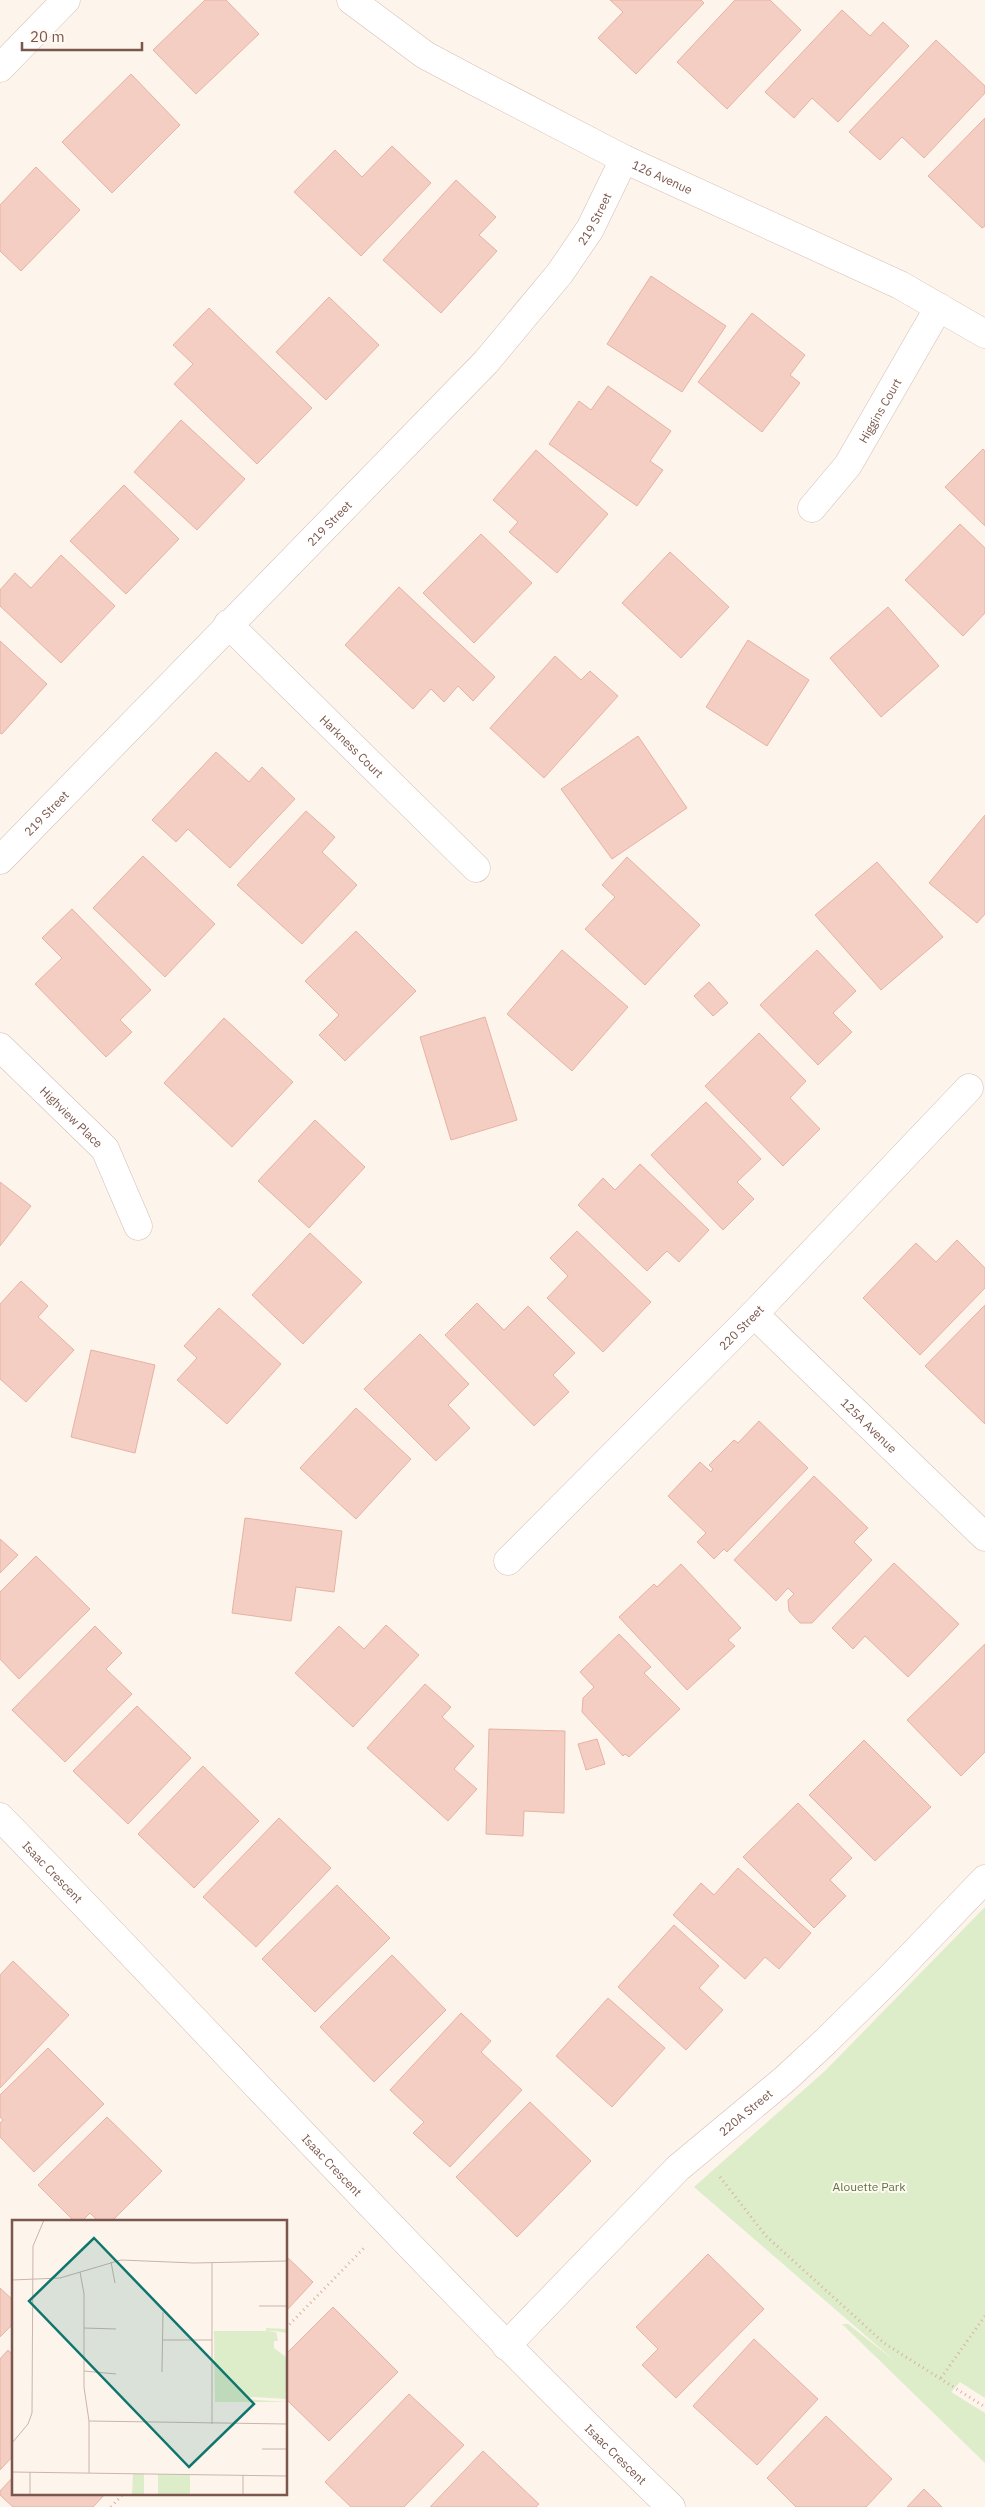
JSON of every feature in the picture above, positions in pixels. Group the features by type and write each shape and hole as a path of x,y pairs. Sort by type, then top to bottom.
{"street":[{"path":"0,68 66,0"},
{"name":"126 Avenue","path":"351,0 425,55 624,159 900,286 985,334"},
{"name":"219 Street","path":"0,860 228,624 486,362 560,273 590,229 624,159"},
{"name":"Higgins Court","path":"812,508 848,464 939,307"},
{"name":"Harkness Court","path":"228,624 476,868"},
{"name":"Highview Place","path":"0,1047 105,1149 138,1226"},
{"name":"220 Street","path":"508,1561 754,1314 969,1088"},
{"name":"125A Avenue","path":"754,1314 985,1537"},
{"name":"Isaac Crescent","path":"0,1817 125,1945 280,2112 506,2346 671,2507"},
{"name":"220A Street","path":"506,2346 648,2198 698,2149 785,2079 892,1976 985,1879"}],"path":[{"path":"698,2149 773,2243 884,2343 985,2407"},
{"path":"288,2326 365,2247"},
{"path":"941,2378 985,2316"},
{"path":"111,2507 123,2494"}],"green space":[{"name":"Alouette Park","path":"985,1907 985,2398 960,2382 951,2392 985,2413 985,2463 842,2324 848,2324 895,2361 694,2187 825,2071"}],"building":[{"path":"205,0 226,0 259,34 196,94 153,50"},
{"path":"610,0 701,0 704,3 636,74 598,38 623,12"},
{"path":"735,0 770,0 801,30 727,109 677,62"},
{"path":"842,10 870,36 883,22 909,46 838,122 812,98 794,118 765,92"},
{"path":"936,40 985,86 985,93 924,158 902,137 880,160 849,132"},
{"path":"131,74 180,125 112,193 62,142"},
{"path":"985,118 985,226 982,228 928,176"},
{"path":"392,146 431,183 361,256 294,192 335,150 362,177"},
{"path":"36,167 80,210 21,271 0,251 0,205"},
{"path":"456,180 496,217 479,235 497,251 441,313 383,260"},
{"path":"651,276 726,326 682,392 607,344"},
{"path":"329,297 379,345 326,400 276,352"},
{"path":"209,308 312,408 257,464 174,384 193,364 173,345"},
{"path":"752,313 805,355 790,375 800,383 762,432 698,382"},
{"path":"608,386 671,431 650,461 663,470 637,506 549,444 579,401 591,410"},
{"path":"181,420 245,479 197,530 134,472"},
{"path":"983,449 985,451 985,526 945,487"},
{"path":"536,450 608,514 557,573 509,532 518,522 493,500"},
{"path":"124,485 179,539 126,594 70,541"},
{"path":"960,524 985,548 985,613 963,636 905,580"},
{"path":"481,534 532,583 474,643 423,593"},
{"path":"670,552 729,607 681,658 622,603"},
{"path":"61,555 115,606 61,663 0,606 0,590 15,573 31,588"},
{"path":"399,587 495,677 473,701 458,686 444,702 431,689 413,709 345,645"},
{"path":"888,607 939,666 881,717 830,658"},
{"path":"748,640 809,680 767,746 706,707"},
{"path":"0,641 47,684 2,734 0,733"},
{"path":"555,656 581,680 590,671 618,696 544,778 490,728"},
{"path":"638,736 687,808 612,859 561,789"},
{"path":"216,752 249,782 262,767 295,799 230,868 188,829 176,842 152,820"},
{"path":"306,811 335,837 322,852 357,885 302,944 237,885"},
{"path":"985,815 985,914 977,923 929,883"},
{"path":"143,856 215,924 165,977 93,908"},
{"path":"627,857 700,925 645,985 585,929 615,897 602,885"},
{"path":"877,862 943,937 881,990 815,915"},
{"path":"72,909 151,990 120,1020 132,1032 106,1057 35,984 62,958 42,938"},
{"path":"356,931 416,991 345,1061 319,1035 339,1015 305,981"},
{"path":"562,950 628,1007 572,1071 507,1014"},
{"path":"817,950 856,991 833,1013 852,1032 818,1065 760,1005"},
{"path":"709,982 728,1003 713,1016 694,996"},
{"path":"485,1017 517,1120 451,1140 420,1037"},
{"path":"224,1018 293,1082 232,1147 164,1083"},
{"path":"759,1033 806,1081 790,1098 820,1129 783,1166 705,1086"},
{"path":"706,1102 761,1159 737,1182 754,1199 723,1230 651,1155"},
{"path":"315,1120 365,1167 309,1228 258,1181"},
{"path":"640,1164 709,1230 679,1262 667,1251 647,1271 578,1205 603,1178 615,1190"},
{"path":"0,1182 31,1206 0,1246"},
{"path":"577,1231 651,1302 603,1352 547,1298 568,1276 550,1258"},
{"path":"310,1233 362,1282 303,1344 252,1295"},
{"path":"957,1240 985,1268 985,1288 920,1355 863,1298 916,1243 936,1262"},
{"path":"21,1281 48,1306 38,1317 74,1350 26,1402 0,1379 0,1304"},
{"path":"477,1303 504,1330 528,1306 575,1353 553,1375 569,1392 534,1426 445,1335"},
{"path":"985,1305 985,1424 925,1366"},
{"path":"219,1308 281,1364 227,1424 177,1380 197,1358 184,1346"},
{"path":"420,1334 469,1384 448,1405 470,1428 436,1461 364,1389"},
{"path":"91,1350 155,1365 135,1453 71,1437"},
{"path":"356,1408 411,1459 356,1519 300,1468"},
{"path":"759,1421 808,1468 727,1552 724,1549 714,1559 697,1542 706,1533 668,1496 700,1462 711,1472 713,1469 709,1465 734,1440 738,1443"},
{"path":"814,1476 868,1528 854,1542 872,1560 812,1623 800,1623 789,1611 788,1600 794,1594 788,1588 776,1601 734,1560"},
{"path":"245,1518 342,1531 334,1592 296,1587 291,1621 232,1613"},
{"path":"0,1539 18,1555 0,1573"},
{"path":"36,1556 90,1609 19,1679 0,1659 0,1592"},
{"path":"894,1563 959,1624 908,1677 865,1636 853,1649 832,1628"},
{"path":"681,1564 741,1628 728,1640 735,1646 687,1690 619,1617 654,1584 657,1587"},
{"path":"386,1625 419,1655 353,1727 295,1673 339,1626 364,1649"},
{"path":"95,1626 122,1653 106,1669 132,1694 65,1762 12,1710"},
{"path":"619,1634 651,1667 644,1673 680,1709 629,1757 625,1754 623,1756 582,1712 583,1698 594,1687 580,1672"},
{"path":"985,1644 985,1752 961,1776 907,1720"},
{"path":"425,1684 451,1707 442,1717 474,1746 454,1769 477,1789 448,1821 367,1748"},
{"path":"137,1706 191,1758 128,1824 73,1771"},
{"path":"489,1729 565,1731 564,1813 524,1811 523,1836 486,1834"},
{"path":"597,1739 605,1764 586,1770 578,1744"},
{"path":"864,1740 931,1807 875,1861 809,1795"},
{"path":"203,1766 259,1821 194,1888 138,1834"},
{"path":"798,1803 852,1858 830,1880 846,1896 814,1928 743,1857"},
{"path":"279,1818 331,1868 256,1947 203,1897"},
{"path":"738,1868 811,1933 779,1969 765,1957 745,1979 673,1915 701,1883 714,1895"},
{"path":"337,1885 390,1938 315,2012 262,1959"},
{"path":"674,1925 719,1966 699,1988 723,2010 686,2050 618,1987"},
{"path":"392,1955 446,2010 374,2082 320,2027"},
{"path":"13,1961 69,2015 0,2088 0,1975"},
{"path":"608,1998 665,2048 612,2107 556,2056"},
{"path":"461,2013 491,2041 481,2052 522,2090 450,2167 413,2133 424,2122 390,2090"},
{"path":"48,2048 104,2104 34,2172 0,2137 0,2123 3,2120 0,2117 0,2095"},
{"path":"530,2102 591,2161 517,2237 456,2177"},
{"path":"107,2117 162,2171 113,2220 97,2220 90,2213 83,2220 73,2220 38,2185"},
{"path":"708,2254 764,2309 676,2398 642,2365 658,2349 636,2327"},
{"path":"288,2258 313,2282 288,2309"},
{"path":"0,2288 12,2299 12,2325 0,2337"},
{"path":"333,2307 398,2372 329,2441 288,2401 288,2352"},
{"path":"754,2339 818,2399 757,2465 693,2406"},
{"path":"8,2350 12,2354 12,2457 0,2470 0,2359"},
{"path":"409,2394 464,2445 404,2507 351,2507 325,2482"},
{"path":"826,2416 892,2479 866,2507 796,2507 767,2478"},
{"path":"483,2451 539,2504 536,2507 430,2507"},
{"path":"12,2478 12,2494 105,2494 93,2507 13,2507 0,2495 0,2491"},
{"path":"924,2489 942,2507 907,2507"}]}
